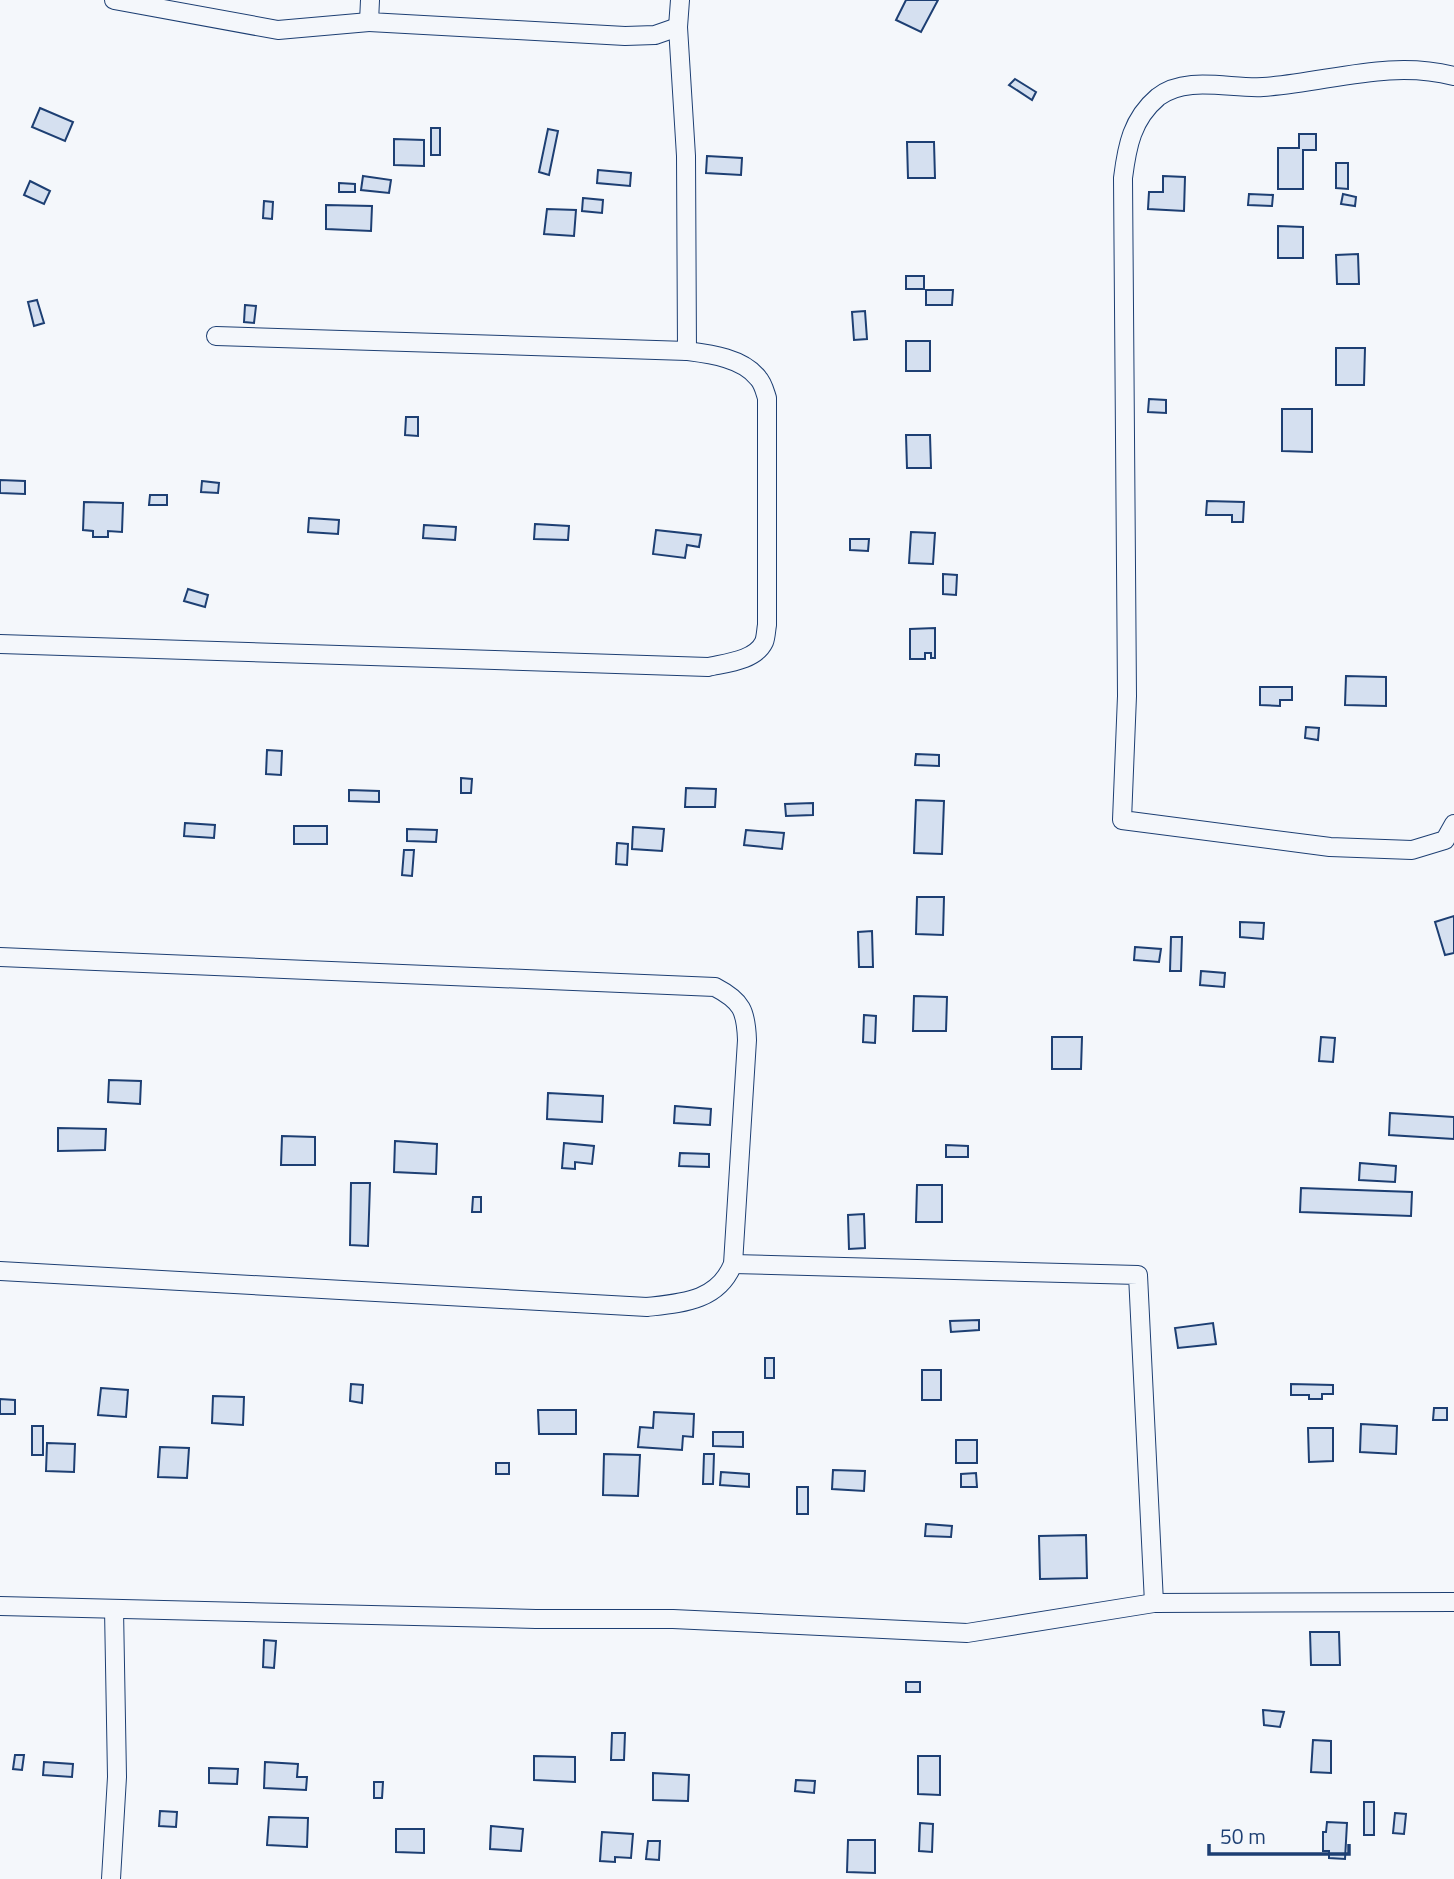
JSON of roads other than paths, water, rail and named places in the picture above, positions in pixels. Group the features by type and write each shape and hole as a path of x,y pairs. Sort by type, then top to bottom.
{"street":[{"path":"114,0 278,30 369,22 625,36 655,35 678,27"},
{"path":"369,22 370,0"},
{"path":"680,0 678,27 686,156 687,352"},
{"path":"1454,75 1412,71 1360,71 1262,87 1186,85 1171,89 1158,97 1138,119 1130,135 1123,178 1127,696 1122,820 1330,847 1412,850 1445,840 1454,824"},
{"path":"0,644 708,667 733,662 754,653 764,642 767,625 767,398 760,380 750,369 727,359 687,352 216,336"},
{"path":"0,957 715,987 732,995 743,1009 747,1023 733,1264 728,1278 715,1291 682,1304 647,1307 0,1270"},
{"path":"733,1264 1138,1275 1154,1603"},
{"path":"0,1606 536,1619 673,1619 967,1633 1154,1603 1454,1602"},
{"path":"111,1879 117,1777 114,1609"}]}
